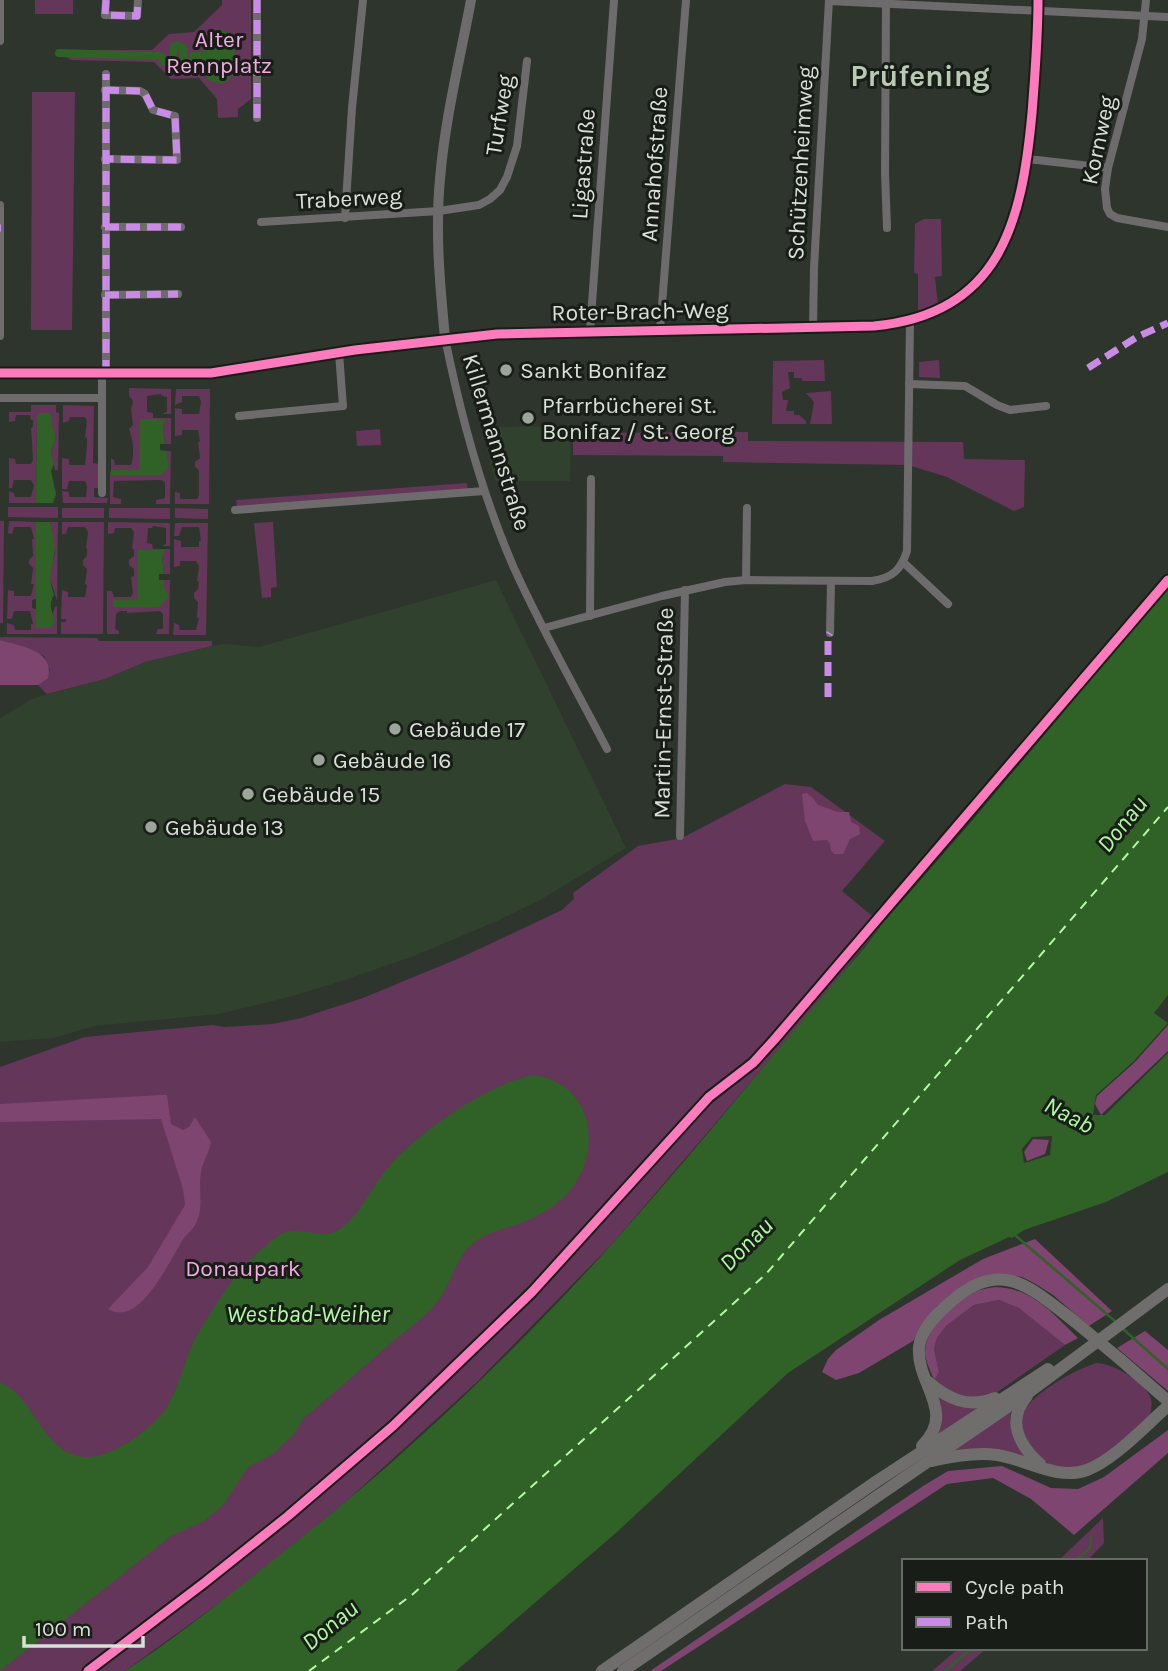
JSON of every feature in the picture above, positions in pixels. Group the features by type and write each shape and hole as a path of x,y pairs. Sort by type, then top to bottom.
{"main road":[{"path":"877,1481 922,1446 934,1430 936,1414 920,1362 920,1343 934,1317 948,1304 983,1282 998,1279 1031,1288 1168,1401"},
{"path":"623,1671 1032,1390 1168,1289"},
{"path":"602,1671 877,1481 1112,1330"},
{"path":"927,1381 956,1401 976,1403 993,1399 1036,1377"},
{"path":"1032,1390 1019,1408 1016,1425 1023,1445 1043,1467"},
{"path":"921,1464 957,1455 986,1454 1073,1474 1095,1467 1168,1406"}],"street":[{"path":"0,41 1,0"},
{"path":"106,0 105,15 137,16 138,0"},
{"path":"257,0 257,118"},
{"path":"345,218 363,0"},
{"name":"Killermannstraße","path":"471,0 450,106 440,181 440,280 445,338 457,397 484,491 515,569 607,749"},
{"name":"Ligastraße","path":"590,331 614,0"},
{"name":"Annahofstraße","path":"660,330 685,0"},
{"path":"829,0 1038,5 1168,17"},
{"name":"Schützenheimweg","path":"813,328 829,0"},
{"name":"Kornweg","path":"1146,0 1146,16 1108,167 1105,199 1110,214 1118,218 1168,227"},
{"path":"886,3 887,228"},
{"name":"Roter-Brach-Weg","path":"0,373 211,373 445,338 590,331 874,326 929,314 964,293 993,262 1012,228 1028,159 1038,5"},
{"name":"Turfweg","path":"439,211 479,205 500,190 517,146 527,61"},
{"path":"102,493 106,295 106,74"},
{"path":"105,90 140,91 145,94 153,110 175,116 177,134 177,159 105,159"},
{"path":"1028,159 1108,167"},
{"path":"0,205 0,336"},
{"name":"Traberweg","path":"261,222 439,211"},
{"path":"104,227 181,228"},
{"path":"106,295 178,294"},
{"path":"544,628 725,582 882,580 898,570 907,551 910,320"},
{"path":"239,416 343,406 339,353"},
{"path":"909,384 965,386 996,405 1010,410 1046,406"},
{"path":"0,398 102,398"},
{"path":"590,616 591,479"},
{"path":"235,510 484,491"},
{"path":"746,580 747,508"},
{"path":"903,562 948,604"},
{"path":"830,633 831,581"},
{"name":"Martin-Ernst-Straße","path":"680,836 685,590"}],"shaded area":[{"path":"571,426 570,481 495,481 482,427"},
{"path":"496,580 626,848 540,900 497,921 414,956 342,981 219,1014 94,1026 54,1038 0,1042 0,718 34,698 105,679 145,662 226,644 259,647"},
{"path":"0,640 26,647 41,655 47,661 48,678 38,685 0,685"},
{"path":"807,793 818,805 838,812 849,812 851,822 859,826 860,834 850,839 843,854 834,854 827,840 813,841 805,821 802,794"},
{"path":"1168,1025 1168,1051 1101,1115 1095,1104 1097,1096 1135,1062"},
{"path":"167,1095 171,1124 183,1130 189,1127 195,1117 211,1142 201,1172 199,1215 153,1289 131,1309 120,1313 108,1309 148,1267 185,1205 183,1189 161,1119 0,1122 0,1104"},
{"path":"1033,1139 1049,1140 1045,1154 1027,1161 1024,1152"},
{"path":"1035,1239 1112,1311 1089,1326 1053,1295 1034,1283 1022,1277 1004,1275 964,1286 937,1306 913,1341 859,1373 836,1380 822,1372 836,1350 879,1320 983,1259"},
{"path":"1009,1288 1032,1297 1078,1338 1065,1345 1019,1308 999,1300 974,1305 946,1326 937,1338 934,1349 939,1372 934,1380 925,1354 926,1344 935,1326 967,1297 980,1290"},
{"path":"1145,1331 1168,1350 1168,1391 1117,1348"},
{"path":"1168,1430 1168,1453 1074,1535 1031,1499 993,1478 947,1484 661,1671 650,1671 948,1471 1002,1466 1051,1488 1078,1489 1104,1477"}],"green space":[{"path":"35,0 73,0 73,14 35,14"},
{"name":"Alter Rennplatz","path":"222,0 251,0 251,99 238,109 238,117 218,118 217,99 199,78 171,79 154,62 67,58 68,51 71,50 152,50 169,34 194,32 222,5"},
{"path":"32,92 75,92 72,330 31,330"},
{"path":"924,219 941,219 942,276 935,277 938,306 918,313 918,274 914,273 915,224"},
{"path":"824,360 825,381 802,381 802,378 794,378 794,372 788,372 790,388 782,392 783,400 788,400 786,411 794,411 794,415 799,415 806,424 772,424 773,361"},
{"path":"939,360 940,378 919,377 919,362"},
{"path":"129,388 171,389 171,414 162,414 167,412 167,397 161,394 147,396 147,412 153,413 153,418 171,418 171,444 165,444 165,420 140,470 111,470 111,458 115,465 131,465 132,461 133,447 129,429 133,425 133,401 129,396"},
{"path":"176,389 210,389 209,504 175,504 175,492 180,493 180,499 197,499 199,495 199,470 195,467 195,462 200,458 200,442 198,430 182,430 182,435 175,436 175,408 182,409 182,414 199,414 201,402 199,396 182,396 182,402 175,405"},
{"path":"831,391 832,424 810,424 814,402 806,393"},
{"path":"31,405 56,405 56,412 59,413 58,470 55,470 51,452 56,437 51,426 37,413 36,503 9,503 9,491 14,493 15,497 31,497 34,485 31,480 14,480 12,488 9,488 9,458 15,459 16,464 31,464 33,460 33,420 30,415 16,415 15,421 9,422 9,412 31,412"},
{"path":"63,405 94,406 93,463 99,464 99,488 94,488 94,497 108,498 107,503 63,503 62,491 69,492 69,497 86,497 85,481 69,481 67,489 62,489 62,458 69,459 69,465 85,465 87,421 85,417 70,417 69,421 63,423"},
{"path":"380,429 381,445 357,446 356,431"},
{"path":"748,432 748,441 963,442 964,459 1025,460 1024,507 1014,511 947,477 908,465 723,462 723,456 573,455 573,433"},
{"path":"166,451 171,451 170,504 156,504 156,500 165,498 165,482 161,480 114,481 113,497 121,499 121,504 110,504 110,475 161,475"},
{"path":"467,483 468,491 237,508 236,500"},
{"path":"8,507 58,507 58,518 8,517"},
{"path":"62,508 104,508 104,518 62,518"},
{"path":"109,508 170,508 170,519 109,518"},
{"path":"175,508 208,509 208,519 175,518"},
{"path":"0,521 4,521 3,623 0,623"},
{"path":"9,521 36,522 36,599 32,600 32,608 36,609 36,628 55,621 52,615 57,606 57,634 7,634 7,623 14,625 15,630 31,630 33,624 30,611 14,611 12,619 7,619 8,590 14,591 14,596 31,596 34,584 31,584 33,568 29,564 33,556 34,539 31,527 14,527 12,534 8,533"},
{"path":"50,522 58,522 57,601 49,576 55,553"},
{"path":"62,522 104,522 103,634 61,634 61,622 66,622 66,619 61,619 62,590 68,592 68,597 85,597 87,569 83,560 87,556 88,532 85,527 68,527 66,534 62,534"},
{"path":"108,522 170,523 170,546 162,546 166,544 166,528 153,526 148,528 147,543 152,544 153,549 170,549 170,574 164,574 164,550 138,601 113,601 159,607 164,580 170,580 169,634 156,634 158,629 163,629 163,614 160,611 120,611 116,614 115,629 119,634 107,634 107,591 112,591 114,597 131,597 131,577 134,576 129,560 134,556 134,532 131,528 115,528 114,533 108,534"},
{"path":"273,522 277,587 271,588 271,597 262,598 254,523"},
{"path":"175,523 208,523 206,635 173,635 174,623 179,625 180,630 196,630 199,618 198,602 194,593 198,589 199,566 196,561 180,561 180,566 174,567 174,539 181,541 181,547 199,547 201,541 199,527 182,527 179,536 174,536"},
{"path":"0,637 97,638 99,641 212,641 212,646 145,662 105,679 47,694 38,685 50,670 44,656 0,640"},
{"name":"Donaupark","path":"785,784 811,787 885,841 842,891 882,924 814,1008 612,1244 477,1382 340,1507 233,1593 125,1671 0,1671 0,1067 85,1037 212,1025 225,1027 273,1024 363,998 462,957 562,910 574,899 573,893 638,846 682,838"},
{"path":"999,1300 1019,1307 1065,1345 993,1395 968,1398 954,1394 933,1380 939,1372 934,1349 937,1338 946,1326 974,1305"},
{"path":"1096,1363 1117,1369 1144,1388 1150,1396 1150,1415 1129,1436 1102,1456 1072,1468 1057,1467 1041,1459 1022,1437 1021,1412 1055,1383"},
{"path":"936,1392 980,1409 937,1435"},
{"path":"1011,1411 1010,1420 1028,1459 949,1452"},
{"path":"1103,1518 1104,1543 1089,1559 1060,1559"},
{"path":"957,1650 985,1650 960,1671 932,1671"}],"water":[{"path":"210,30 226,31 234,41 234,66 232,74 224,83 207,79 204,67 204,40"},
{"path":"37,413 51,413 56,437 51,452 54,464 51,471 56,494 53,503 36,503"},
{"path":"140,419 166,419 163,426 165,444 160,444 160,450 166,451 169,467 161,475 110,475 111,470 139,470"},
{"path":"36,522 50,522 54,543 51,579 54,595 51,608 55,621 51,628 36,628"},
{"path":"138,550 165,550 162,556 164,574 159,574 159,580 164,580 168,598 159,607 113,607 113,600 138,600"},
{"path":"1168,588 1168,995 1154,1013 1168,1023 1134,1061 1096,1095 1093,1115 1105,1115 1168,1053 1168,1172 1106,1202 1024,1230 1012,1238 960,1260 788,1373 617,1532 456,1671 125,1671 215,1606 343,1504 423,1434 502,1359 576,1283 644,1207","holes":["1052,1136 1050,1155 1024,1163 1022,1149 1032,1137"]},
{"name":"Westbad-Weiher","path":"534,1075 555,1081 571,1093 582,1108 588,1126 584,1165 575,1183 562,1199 534,1217 490,1233 473,1243 429,1311 303,1419 295,1433 273,1454 248,1467 224,1504 204,1521 171,1536 0,1671 0,1382 17,1394 54,1442 73,1455 96,1456 129,1442 165,1410 200,1330 232,1281 257,1254 283,1233 297,1231 326,1234 340,1229 359,1210 385,1171 414,1142 474,1099 495,1088"}],"waterway":[{"path":"59,53 160,56 165,62 172,63 174,46 177,45 183,48 184,63 187,66 191,64 193,56 204,56"},
{"path":"1016,1236 1116,1322"},
{"path":"1123,1329 1168,1369"},
{"path":"1077,1559 1090,1548 1091,1537"},
{"path":"945,1671 970,1650"}],"ferry route":[{"path":"309,1671 413,1594 766,1274 1168,807"}],"marked path":[{"path":"106,0 105,15 137,16 138,0"},
{"path":"257,0 257,118"},
{"path":"106,74 106,374"},
{"path":"105,90 140,91 145,94 153,110 175,116 177,160 105,159"},
{"path":"105,227 181,227"},
{"path":"105,295 178,294"},
{"path":"1088,368 1137,337 1168,323"},
{"path":"828,697 830,633"}],"cycle path":[{"path":"0,373 211,373 355,350 497,334 874,326 917,318 951,303 977,282 997,256 1011,225 1028,153 1038,0"},
{"path":"88,1671 288,1516 393,1426 532,1292 709,1097 753,1063 774,1040 1168,580"}],"place":[{"name":"Sankt Bonifaz","path":"506,370"},
{"name":"Pfarrbücherei St. Bonifaz / St. Georg","path":"528,418"},
{"name":"Gebäude 17","path":"395,729"},
{"name":"Gebäude 16","path":"319,760"},
{"name":"Gebäude 15","path":"248,794"},
{"name":"Gebäude 13","path":"151,827"}],"district":[{"name":"Prüfening","path":"920,76"}],"water label":[{"name":"Donau","path":"1122,824"},
{"name":"Naab","path":"1069,1115"},
{"name":"Donau","path":"746,1244"},
{"name":"Donau","path":"330,1625"}]}
